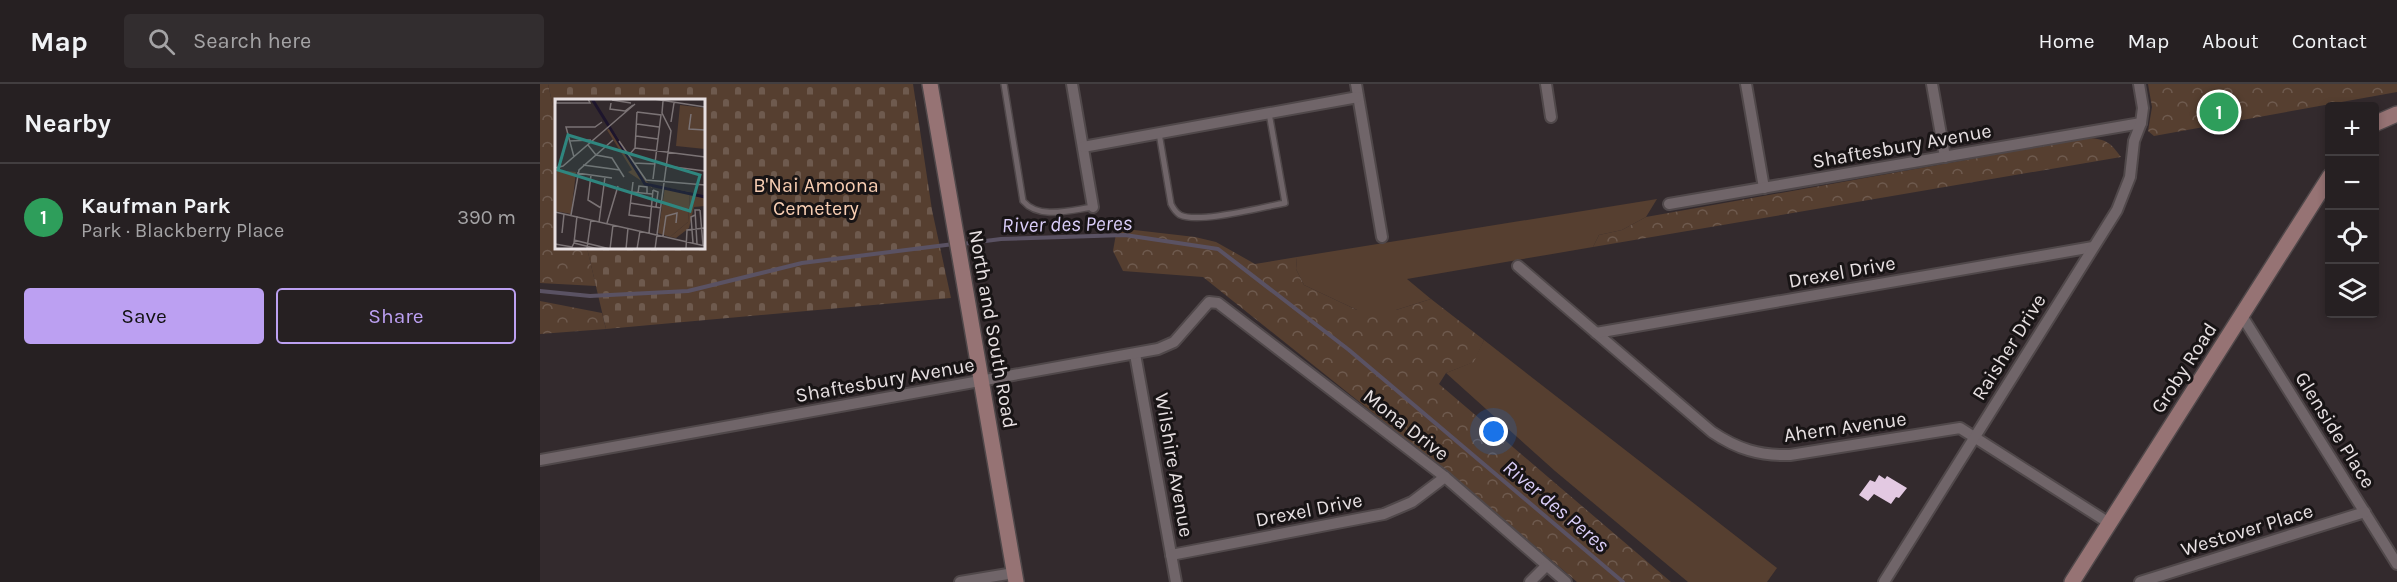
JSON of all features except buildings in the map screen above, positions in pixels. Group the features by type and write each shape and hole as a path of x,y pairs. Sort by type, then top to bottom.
{"street":[{"name":"North and South Road","path":"930,84 1015,577"},
{"path":"1072,84 1093,207"},
{"path":"1356,84 1382,237"},
{"path":"1546,84 1551,117"},
{"path":"1746,84 1764,188"},
{"path":"1932,84 1945,157"},
{"name":"Raisher Drive","path":"1884,582 2124,195 2130,177 2134,141 2141,123 2143,108 2139,84"},
{"path":"1083,147 1358,97"},
{"path":"2379,122 2397,114"},
{"name":"Shaftesbury Avenue","path":"1669,204 2141,123"},
{"name":"Groby Road","path":"2072,582 2325,184"},
{"name":"Drexel Drive","path":"1596,333 2093,247"},
{"name":"Ahern Avenue","path":"1518,266 1712,432 1747,451 1769,456 1790,455 1960,428 2109,523"},
{"name":"Shaftesbury Avenue","path":"540,460 1158,349 1174,342 1209,302 1218,303"},
{"name":"Mona Drive","path":"1218,303 1445,477 1566,582"},
{"name":"Glenside Place","path":"2242,316 2397,564"},
{"name":"Wilshire Avenue","path":"1136,354 1176,582"},
{"name":"Drexel Drive","path":"1171,555 1384,514 1412,502 1445,477"},
{"name":"Westover Place","path":"2140,582 2365,512"},
{"path":"1530,582 1546,566"},
{"path":"960,582 1015,577"}],"lane":[{"path":"1004,84 1023,201 1029,208 1048,212 1093,207"},
{"path":"1159,133 1171,204 1181,216 1203,218 1285,203 1269,113"}],"green space":[{"path":"540,84 548,84 555,116 555,249 587,249 596,286 540,283"},
{"name":"B'Nai Amoona Cemetery","path":"548,84 913,84 932,210 951,298 606,329 587,249 705,249 705,99 555,99 555,116"},
{"path":"2148,84 2397,84 2397,92 2342,102 2325,102 2325,105 2154,136 2148,131 2152,107"},
{"path":"2089,138 2100,139 2108,143 2121,157 1593,247 1599,235 1622,230 1646,217"},
{"path":"1657,199 1646,217 1622,230 1599,235 1593,247 1407,279 1431,299 1396,310 1357,310 1304,285 1296,269 1297,257"},
{"path":"1117,228 1195,237 1216,242 1255,264 1297,257 1296,269 1304,285 1357,310 1396,310 1431,299 1484,340 1474,362 1446,373 1439,384 1671,582 1577,582 1467,488 1203,277 1123,271 1113,251"},
{"path":"540,301 602,313 606,329 540,334"},
{"path":"1484,340 1777,568 1767,582 1688,582 1555,471 1446,373 1473,362"}],"waterway":[{"name":"River des Peres","path":"962,244 1001,239 1125,235 1218,249 1349,350 1623,582"},
{"name":"River des Peres","path":"540,291 590,296 688,291 802,263 954,244"}],"place":[{"name":"Kaufman Park","path":"2219,112"}]}
